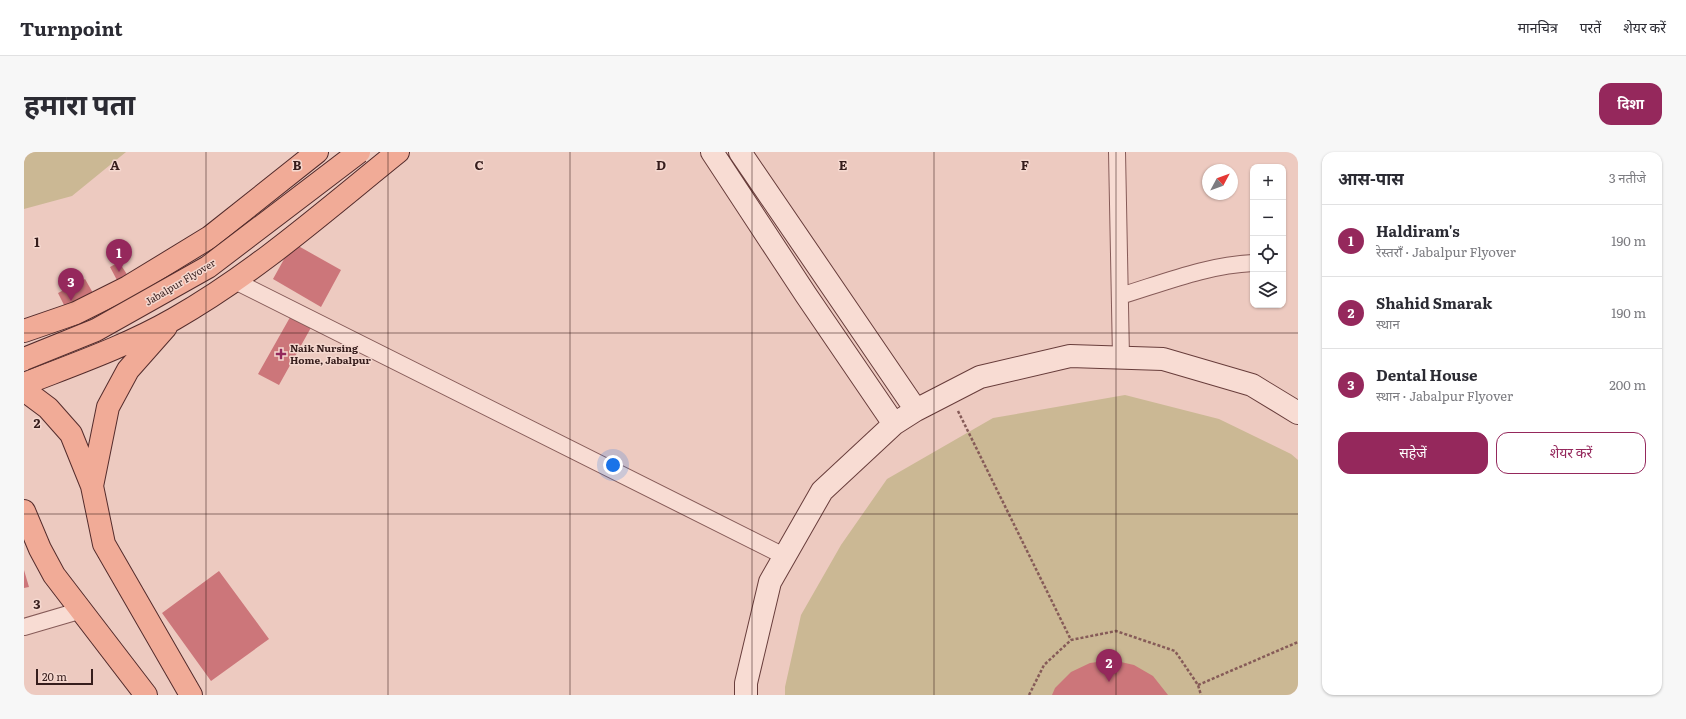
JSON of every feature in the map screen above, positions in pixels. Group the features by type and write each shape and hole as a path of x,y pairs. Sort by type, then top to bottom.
{"main road":[{"path":"24,373 34,328 76,313 128,287 210,237 317,152"},
{"name":"Jabalpur Flyover","path":"24,359 96,330 208,267 359,152"},
{"path":"24,384 112,349 174,319 235,281 274,252 398,152"},
{"path":"92,486 108,407 128,370 174,319"},
{"path":"24,390 48,408 71,434 92,486 104,544 191,695"},
{"path":"26,518 54,575 146,695"}],"street":[{"path":"712,152 806,295 894,424"},
{"path":"740,152 916,410"},
{"path":"1118,152 1121,357"},
{"path":"1120,296 1202,271 1250,263"},
{"path":"235,281 784,556"},
{"path":"746,695 746,683 770,582 822,491 894,424 916,410 980,376 1070,356 1162,359 1252,385 1298,413"},
{"path":"24,627 82,610"}],"path":[{"path":"949,392 1071,640"},
{"path":"1029,695 1044,666 1071,640 1116,631 1175,651 1198,685 1201,695"},
{"path":"1198,685 1298,642"}],"shaded area":[{"path":"24,152 126,152 72,196 24,209"},
{"path":"1125,395 1219,419 1291,454 1298,460 1298,695 785,695 785,687 801,615 841,545 887,479 993,418"}],"building":[{"path":"293,243 341,270 321,307 273,279"},
{"path":"119,262 128,276 118,282 110,267"},
{"path":"85,279 93,293 66,309 58,293"},
{"path":"293,312 313,324 279,385 258,374"},
{"path":"24,570 29,587 24,588"},
{"path":"219,571 269,639 211,681 162,613"},
{"path":"1112,660 1134,665 1153,676 1168,695 1052,695 1055,688 1071,672 1090,663"}],"place":[{"name":"Haldiram's","path":"119,272"},
{"name":"Dental House","path":"71,301"},
{"name":"Naik Nursing Home, Jabalpur","path":"281,354"},
{"name":"Shahid Smarak","path":"1109,682"}]}
